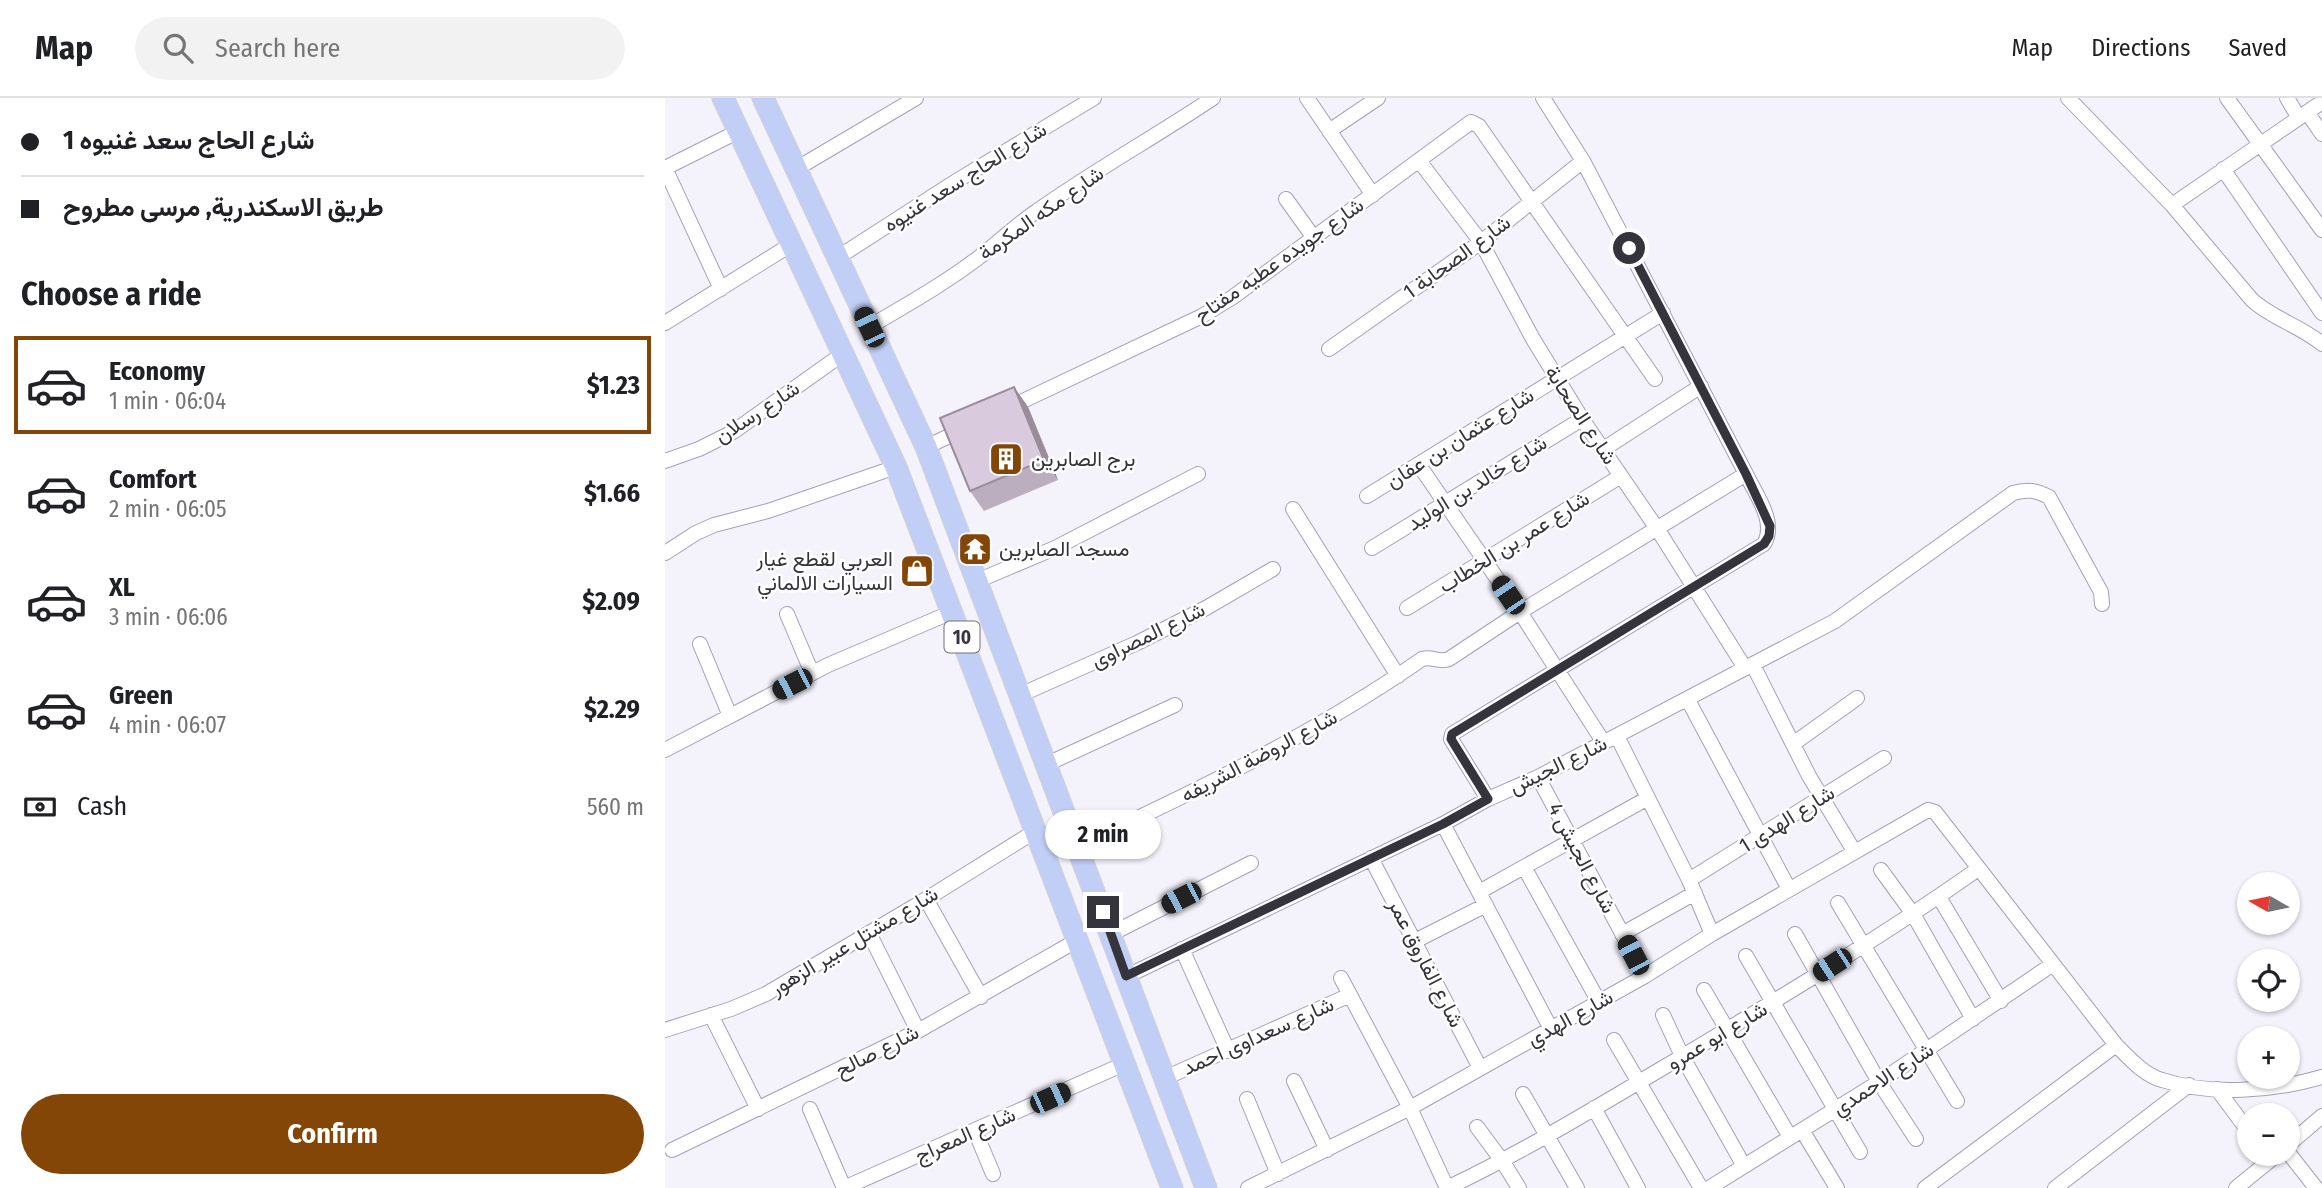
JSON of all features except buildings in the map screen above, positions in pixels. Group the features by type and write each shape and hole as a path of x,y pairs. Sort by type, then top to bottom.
{"main road":[{"name":"10","path":"723,98 896,467 1172,1188"},
{"name":"10","path":"763,98 926,447 1206,1188"},
{"path":"973,669 1005,656"}],"street":[{"name":"شارع الحاج سعد غنيوه","path":"837,258 958,180 1094,98"},
{"name":"شارع مكه المكرمة","path":"869,327 978,258 1014,228 1065,192 1213,98"},
{"path":"1307,98 1373,195"},
{"path":"1329,131 1378,98"},
{"path":"1488,799 1451,739 1452,734 1764,544 1769,536 1770,526 1701,386 1583,161 1543,98"},
{"path":"2068,98 2172,205 2262,310 2318,335"},
{"path":"2227,98 2322,230"},
{"path":"2287,98 2322,134"},
{"path":"796,169 909,100"},
{"path":"2172,205 2322,102"},
{"name":"شارع جويده عطيه مفتاح","path":"926,447 1202,316 1233,297 1472,122 1479,126 1531,203"},
{"path":"722,289 665,168 739,131"},
{"name":"شارع الصحابة 1","path":"1329,349 1481,242 1583,161"},
{"name":"شارع الصحابة","path":"1420,162 1481,242 1581,419 1749,666 1854,851"},
{"path":"2223,169 2322,313"},
{"path":"1286,199 1314,238"},
{"path":"1531,203 1655,379"},
{"path":"665,323 792,244"},
{"name":"شارع عثمان بن عفان","path":"1367,496 1663,313"},
{"name":"شارع رسلان","path":"665,461 699,449 733,432 844,353"},
{"path":"1602,450 1701,386"},
{"name":"شارع خالد بن الوليد","path":"1372,548 1581,419"},
{"path":"1419,464 1557,669 1611,739 1648,798 1712,934"},
{"path":"665,553 714,525 768,511 896,467"},
{"path":"977,581 1055,548 1198,474"},
{"name":"شارع الروضة الشريفه","path":"1078,846 1199,790 1320,725 1426,657 1439,661 1449,659 1520,612 1746,474"},
{"name":"شارع عمر بن الخطاب","path":"1407,608 1621,476"},
{"name":"شارع الجيش","path":"1126,976 1538,777 1835,621 2013,493 2038,491 2049,497 2101,592 2102,604"},
{"path":"1293,509 1398,676"},
{"name":"شارع المصراوى","path":"1020,695 1137,643 1206,608 1273,569"},
{"path":"665,750 813,673 952,612"},
{"path":"787,614 813,673"},
{"path":"700,644 730,716"},
{"path":"1793,744 1857,698"},
{"path":"1688,700 1789,889"},
{"path":"1047,764 1175,705"},
{"name":"شارع الهدى 1","path":"1622,934 1692,887 1760,836 1884,758"},
{"name":"شارع الجيش 4","path":"1538,777 1645,976"},
{"path":"1415,941 1482,899 1524,867 1648,798"},
{"name":"شارع الهدي","path":"1248,1188 1410,1108 1645,976 1921,812 1934,812 1978,869"},
{"path":"1443,824 1551,1029"},
{"name":"شارع مشتل عبير الزهور","path":"665,1030 766,994 1034,832"},
{"name":"شارع الفاروق عمر","path":"1371,858 1480,1068"},
{"path":"1111,934 1251,863"},
{"path":"1524,867 1599,1002"},
{"path":"1978,869 2116,1045 2136,1065 2161,1080 2217,1089 2281,1087 2322,1077"},
{"name":"شارع ابو عمرو","path":"1447,1188 1503,1162 1727,1030 1913,914 1978,869"},
{"path":"1881,870 1913,914 1973,1019"},
{"path":"1939,897 2001,1001"},
{"path":"926,899 981,997"},
{"path":"1838,903 1925,1052 1957,1101"},
{"path":"869,933 918,1031"},
{"path":"1795,934 1879,1082 1916,1139"},
{"name":"شارع صالح","path":"672,1150 918,1031 1076,941"},
{"path":"1182,949 1228,1051"},
{"path":"1746,956 1860,1152"},
{"name":"شارع الاحمدي","path":"1709,1188 1879,1082 2053,964"},
{"path":"1341,978 1410,1108 1447,1188"},
{"path":"1704,990 1727,1030 1796,1133 1837,1188"},
{"name":"شارع سعداوى احمد","path":"1165,1078 1350,995"},
{"path":"711,1015 758,1109"},
{"path":"1663,1015 1682,1056 1744,1166"},
{"path":"1613,1040 1701,1188"},
{"path":"1925,1188 2116,1045"},
{"name":"شارع المعراج","path":"844,1188 1124,1064"},
{"path":"1294,1081 1327,1150"},
{"path":"2055,1188 2189,1085"},
{"path":"2217,1089 2237,1116"},
{"path":"1523,1094 1577,1188"},
{"path":"1247,1098 1278,1174"},
{"path":"1594,1108 1638,1188"},
{"path":"810,1109 844,1188"},
{"path":"2300,1136 2322,1116"},
{"path":"1476,1127 1503,1162 1518,1188"},
{"path":"975,1131 993,1174"},
{"path":"2242,1186 2261,1166"},
{"path":"2300,1166 2316,1188"}],"place":[{"name":"برج الصابرين","path":"1006,459"},
{"name":"مسجد الصابرين","path":"975,549"},
{"name":"العربي لقطع غيار السيارات الالماني","path":"917,571"}],"route":[{"path":"1103,912 1126,976 1443,824 1488,799 1451,739 1452,734 1764,544 1769,536 1770,526 1746,474 1629,248"}]}
